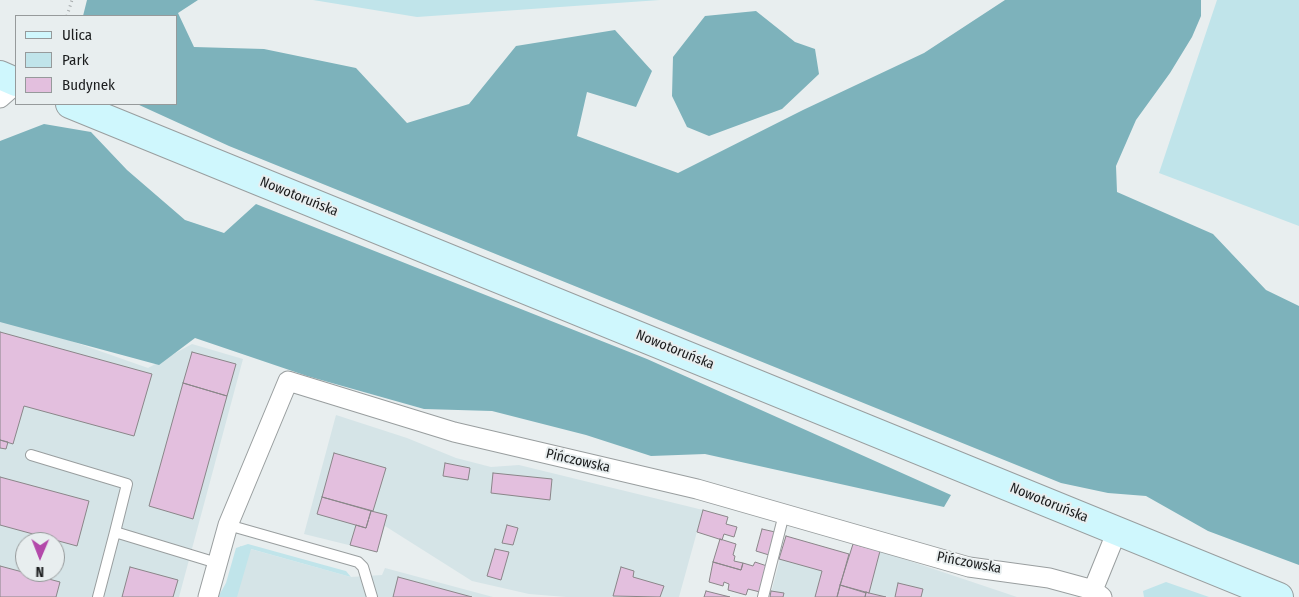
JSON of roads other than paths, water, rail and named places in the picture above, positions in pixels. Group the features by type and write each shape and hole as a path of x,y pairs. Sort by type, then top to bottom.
{"main road":[{"path":"0,75 15,82"},
{"name":"Nowotoruńska","path":"72,105 1279,597"}],"street":[{"path":"0,98 15,84"},
{"name":"Pińczowska","path":"208,597 228,526 288,381 454,432 696,489 970,567 1049,578 1098,594 1117,531"}],"lane":[{"path":"31,455 128,484 98,597"},
{"path":"763,597 784,514"},
{"path":"228,526 358,562 363,567 372,597"},
{"path":"115,532 217,563"}]}
